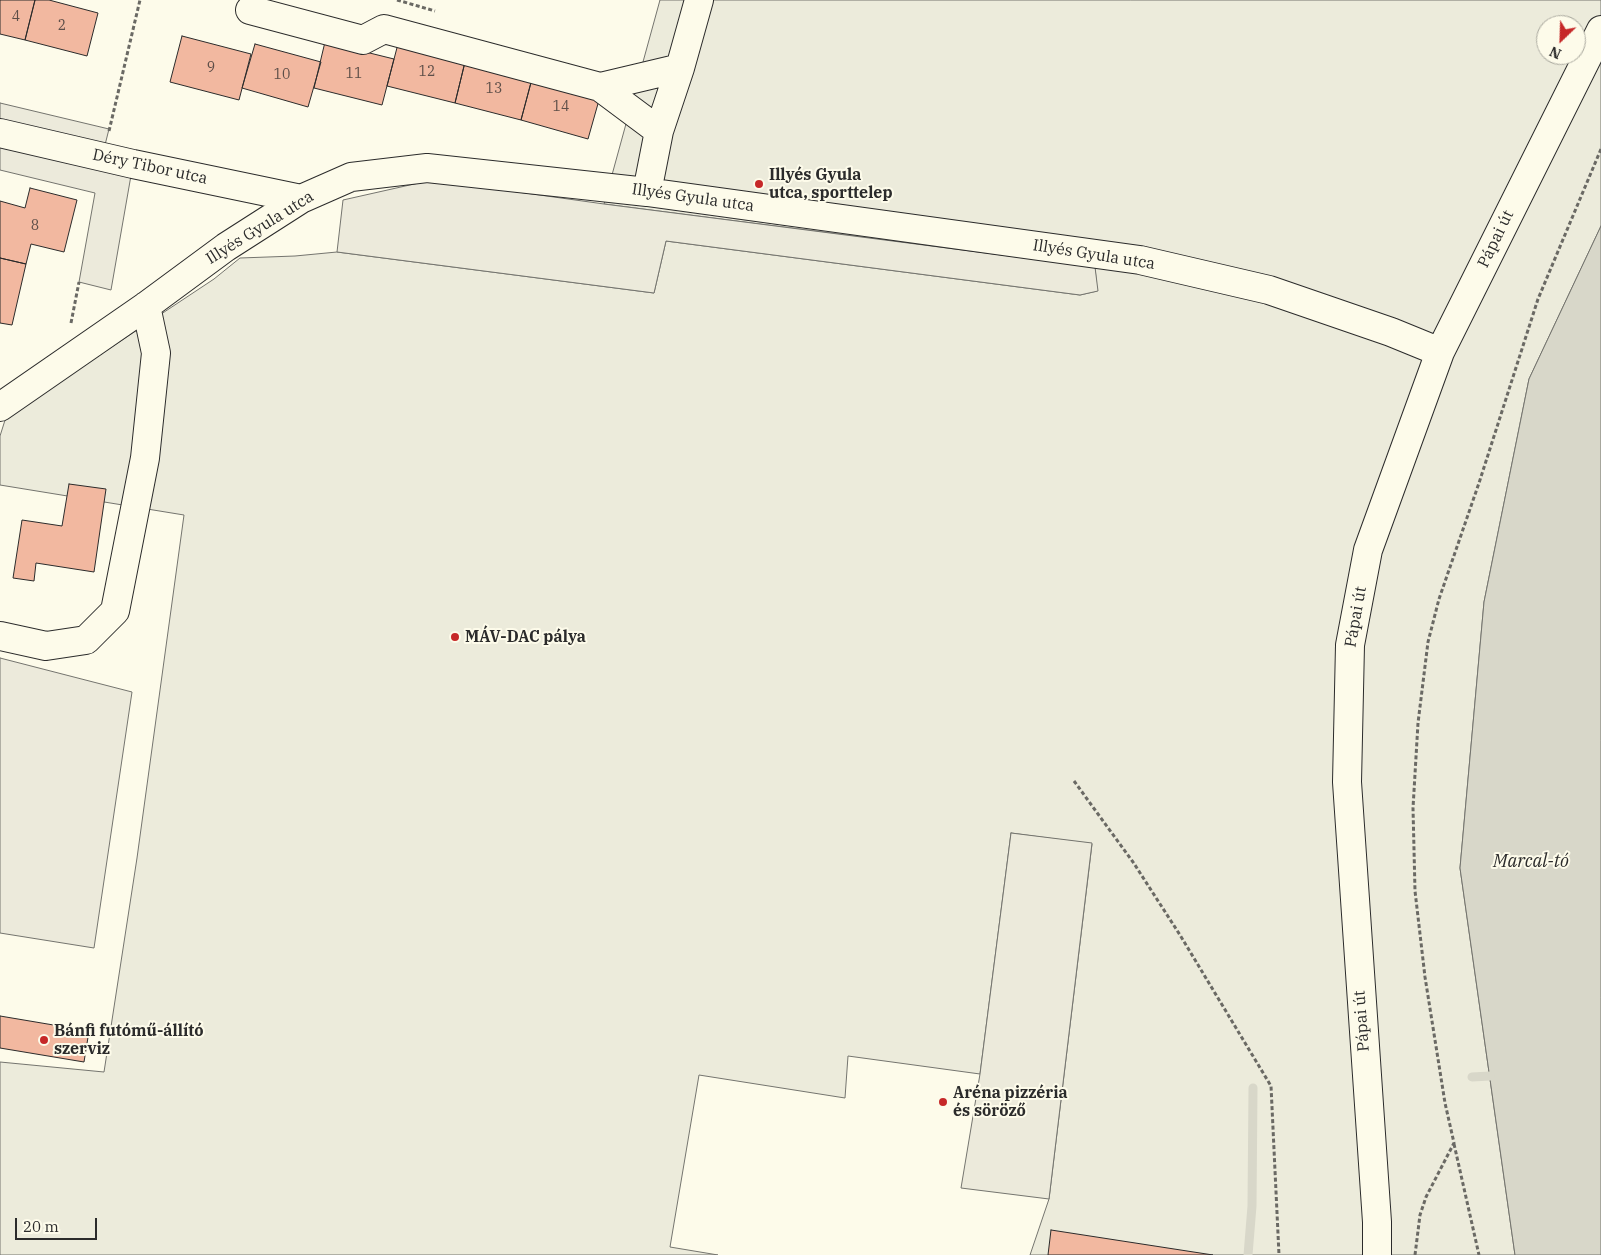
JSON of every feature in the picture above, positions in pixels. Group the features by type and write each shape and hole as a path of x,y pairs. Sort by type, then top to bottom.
{"street":[{"path":"647,192 659,131 700,0"},
{"path":"250,10 363,40 384,29 600,86 659,131"},
{"name":"Pápai út","path":"1377,1255 1377,1222 1347,782 1350,645 1368,550 1440,352 1601,30"},
{"path":"600,86 680,68"},
{"name":"Déry Tibor utca","path":"0,133 102,158 301,199"},
{"name":"Illyés Gyula utca","path":"0,406 146,306 226,247 301,199 351,177 427,168 647,192 1140,260 1269,290 1391,332 1440,352"},
{"path":"0,636 46,646 86,640 115,611 145,458 156,353 146,306"}],"path":[{"path":"102,158 140,0"},
{"path":"1479,1255 1445,1102 1425,977 1415,892 1413,808 1418,723 1428,642 1439,599 1479,483 1538,298 1601,149"},
{"path":"1074,781 1134,862 1271,1086 1279,1255"},
{"path":"1415,1255 1420,1215 1426,1197 1454,1143"}],"shaded area":[{"path":"660,0 1601,0 1601,226 1529,379 1484,602 1460,868 1515,1255 1030,1255 1049,1199 1092,844 1011,833 980,1074 848,1056 845,1098 699,1075 670,1247 718,1255 0,1255 0,1062 104,1072 137,858 184,515 0,485 0,436 6,417 214,279 240,258 337,252 654,293 666,241 1080,295 1097,291 1095,267 604,204"},
{"path":"0,103 109,129 102,157 133,164 111,290 79,282 95,193 0,170"},
{"path":"432,180 1095,267 1098,291 1080,295 666,241 654,293 337,252 343,200"},
{"path":"0,658 132,692 94,948 0,933"},
{"path":"1011,833 1092,843 1049,1199 961,1188 980,1074"}],"water":[{"name":"Marcal-tó","path":"1601,226 1601,1255 1515,1255 1460,868 1484,602 1529,379"}],"building":[{"path":"0,0 35,0 25,40 0,34"},
{"path":"35,0 49,0 98,13 87,56 25,40"},
{"path":"182,36 251,54 239,100 170,82"},
{"path":"399,40 466,58 455,103 387,86"},
{"path":"325,42 394,59 382,105 314,88"},
{"path":"255,44 321,62 308,107 242,88"},
{"path":"466,58 533,75 521,120 455,103"},
{"path":"533,75 601,93 588,139 521,120"},
{"path":"30,188 77,200 64,252 31,244 26,264 0,258 0,201 25,208"},
{"path":"0,258 26,264 12,325 0,323"},
{"path":"69,484 106,489 94,572 36,563 34,581 13,578 22,520 62,526"},
{"name":"Bánfi futómű-állító szerviz","path":"0,1016 89,1031 84,1062 0,1048"},
{"path":"1051,1230 1213,1255 1048,1255"}],"waterway":[{"path":"1472,1077 1490,1076"},
{"path":"1248,1255 1252,1206 1253,1088"}],"place":[{"name":"Illyés Gyula utca, sporttelep","path":"759,184"},
{"name":"MÁV-DAC pálya","path":"455,637"},
{"name":"Bánfi futómű-állító szerviz","path":"44,1040"},
{"name":"Aréna pizzéria és söröző","path":"943,1102"}]}
